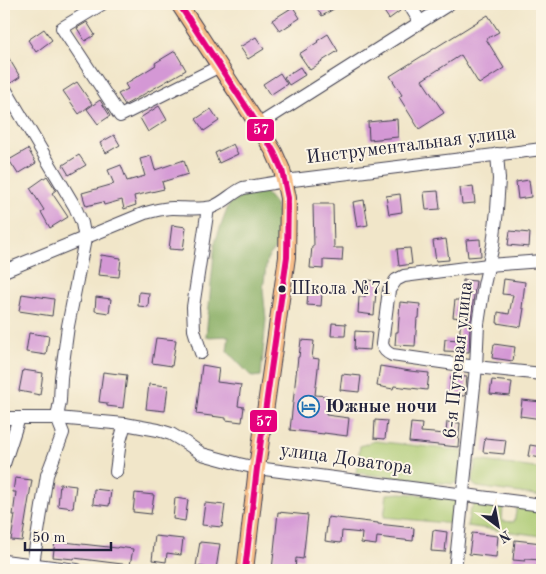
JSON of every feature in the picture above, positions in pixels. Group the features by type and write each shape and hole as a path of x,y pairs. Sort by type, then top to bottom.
{"main road":[{"path":"179,4 274,152 282,170 288,198 287,256 257,468 245,570"}],"street":[{"path":"102,4 62,28 120,116 220,66"},
{"path":"409,4 420,22"},
{"path":"258,125 449,4"},
{"path":"4,87 76,207 82,222 85,239 68,326 60,401 56,418 63,433 47,474 32,567"},
{"name":"Инструментальная улица","path":"4,271 145,213 173,208 208,208 225,201 243,188 285,180 542,149"},
{"name":"6-я Путевая улица","path":"456,570 476,366 478,324 493,245 497,210 499,178 497,154"},
{"path":"201,354 194,330 193,306 208,208"},
{"path":"542,261 488,265 404,276 396,280 389,290 382,344 387,353 392,355 542,374"},
{"name":"улица Доватора","path":"4,418 56,418 125,424 171,434 202,454 257,468 542,505"},
{"path":"4,464 19,418"},
{"path":"116,472 120,441 125,424"},
{"path":"4,561 32,567 76,570"}],"green space":[{"path":"253,191 265,192 275,204 280,217 277,246 267,259 263,290 266,319 261,376 252,377 227,351 229,336 206,337 215,242 229,204"},
{"path":"375,441 463,451 460,481 452,484 356,473 360,446"},
{"path":"476,460 542,469 542,496 477,487 472,483"},
{"path":"401,493 455,500 457,504 455,524 384,517 387,494"},
{"path":"475,503 503,506 502,521 514,522 517,507 542,510 542,536 467,526 470,510"}],"building":[{"path":"314,4 342,4 322,16"},
{"path":"379,4 396,4 400,11 389,19"},
{"path":"293,7 300,18 280,31 272,20"},
{"path":"488,15 499,32 486,39 504,68 479,84 461,55 422,80 444,113 419,129 399,97 402,95 390,76"},
{"path":"87,22 95,35 85,41 77,28"},
{"path":"44,29 52,40 36,52 28,40"},
{"path":"328,34 338,51 310,70 299,54"},
{"path":"256,37 264,49 248,59 240,47"},
{"path":"4,50 20,77 11,83 4,74"},
{"path":"175,51 186,70 125,105 118,94 128,89 125,84"},
{"path":"300,67 305,75 289,85 284,77"},
{"path":"280,73 287,84 270,95 263,84"},
{"path":"77,82 92,104 79,114 63,91"},
{"path":"100,100 110,116 98,124 87,109"},
{"path":"159,106 167,120 148,132 140,118"},
{"path":"211,109 219,121 204,131 196,119"},
{"path":"397,119 398,137 369,140 368,122"},
{"path":"114,135 120,145 106,153 100,143"},
{"path":"233,144 238,154 219,163 215,153"},
{"path":"28,149 36,163 18,174 9,160"},
{"path":"79,155 86,165 69,175 63,165"},
{"path":"151,156 155,170 184,160 188,174 162,182 164,189 134,196 136,205 124,209 122,200 104,205 103,202 86,206 82,193 114,184 108,170 121,165 127,181 145,176 140,159"},
{"path":"47,176 56,190 52,193 68,217 50,228 41,212 44,210 30,188"},
{"path":"529,180 531,197 518,199 516,182"},
{"path":"473,186 475,203 462,204 460,188"},
{"path":"438,191 440,209 426,210 424,192"},
{"path":"400,194 402,212 389,214 386,196"},
{"path":"364,200 368,225 357,227 353,202"},
{"path":"313,204 333,204 334,248 343,248 342,261 323,260 323,269 310,268 312,246 314,246"},
{"path":"172,225 186,227 183,250 169,249"},
{"path":"510,231 530,233 529,247 508,245"},
{"path":"446,239 449,260 436,261 433,241"},
{"path":"480,239 481,256 468,257 466,240"},
{"path":"410,248 412,264 399,266 397,249"},
{"path":"101,255 121,258 119,277 98,275"},
{"path":"504,279 525,282 521,327 497,323 498,312 509,314 513,295 502,294"},
{"path":"366,280 379,281 374,315 358,313 359,297 365,297"},
{"path":"463,280 476,281 470,324 469,352 444,351 445,339 459,340 461,318 453,317 455,300 462,300"},
{"path":"139,292 149,293 148,307 138,306"},
{"path":"308,292 322,293 321,306 307,305"},
{"path":"22,294 54,299 52,316 19,311"},
{"path":"96,297 111,299 109,313 95,311"},
{"path":"400,302 420,304 415,346 395,345"},
{"path":"332,323 346,324 345,336 331,336"},
{"path":"355,331 372,332 370,350 354,349"},
{"path":"29,333 49,336 46,355 26,352"},
{"path":"156,338 176,340 172,366 152,363"},
{"path":"301,340 314,341 312,358 319,359 315,395 327,396 326,415 349,418 347,436 290,430"},
{"path":"494,344 515,347 513,361 492,358"},
{"path":"202,365 219,368 217,382 241,385 238,406 244,407 242,422 196,414"},
{"path":"380,366 429,373 427,390 394,386 393,389 377,386"},
{"path":"23,370 43,373 40,395 19,391"},
{"path":"103,372 127,375 123,408 107,406 107,403 99,402"},
{"path":"342,374 361,376 359,392 340,390"},
{"path":"451,376 467,377 465,396 449,395"},
{"path":"492,380 512,382 510,396 490,394"},
{"path":"149,384 168,386 165,411 146,409"},
{"path":"522,400 542,402 542,419 520,416"},
{"path":"375,420 387,421 385,439 374,438"},
{"path":"447,422 460,423 458,447 409,442 411,423 422,424 421,432 446,434"},
{"path":"485,438 506,440 504,454 483,452"},
{"path":"530,445 542,447 542,458 528,456"},
{"path":"15,478 32,480 22,541 11,540 15,515 13,515 16,492 13,492"},
{"path":"60,484 76,486 73,508 58,506"},
{"path":"94,489 111,491 109,506 93,504"},
{"path":"135,493 154,495 151,514 133,512"},
{"path":"175,498 188,500 185,521 173,519"},
{"path":"205,503 225,505 222,527 202,525"},
{"path":"278,512 308,515 303,559 296,558 295,570 272,570"},
{"path":"328,517 414,528 413,541 377,537 376,545 361,543 362,533 342,531 341,543 325,541"},
{"path":"433,530 447,532 445,552 431,551"},
{"path":"472,533 498,536 496,557 469,554"},
{"path":"155,536 183,539 181,555 167,553 166,562 152,560"},
{"path":"515,540 542,543 542,560 513,560"},
{"path":"55,541 133,549 130,565 53,557"},
{"path":"200,542 220,544 216,569 196,566"}],"transit line":[{"name":"57","path":"179,4 274,152 282,170 288,198 287,257 257,468 245,570"}],"place":[{"name":"Школа №71","path":"282,289"},
{"name":"Южные ночи","path":"309,407"}]}
